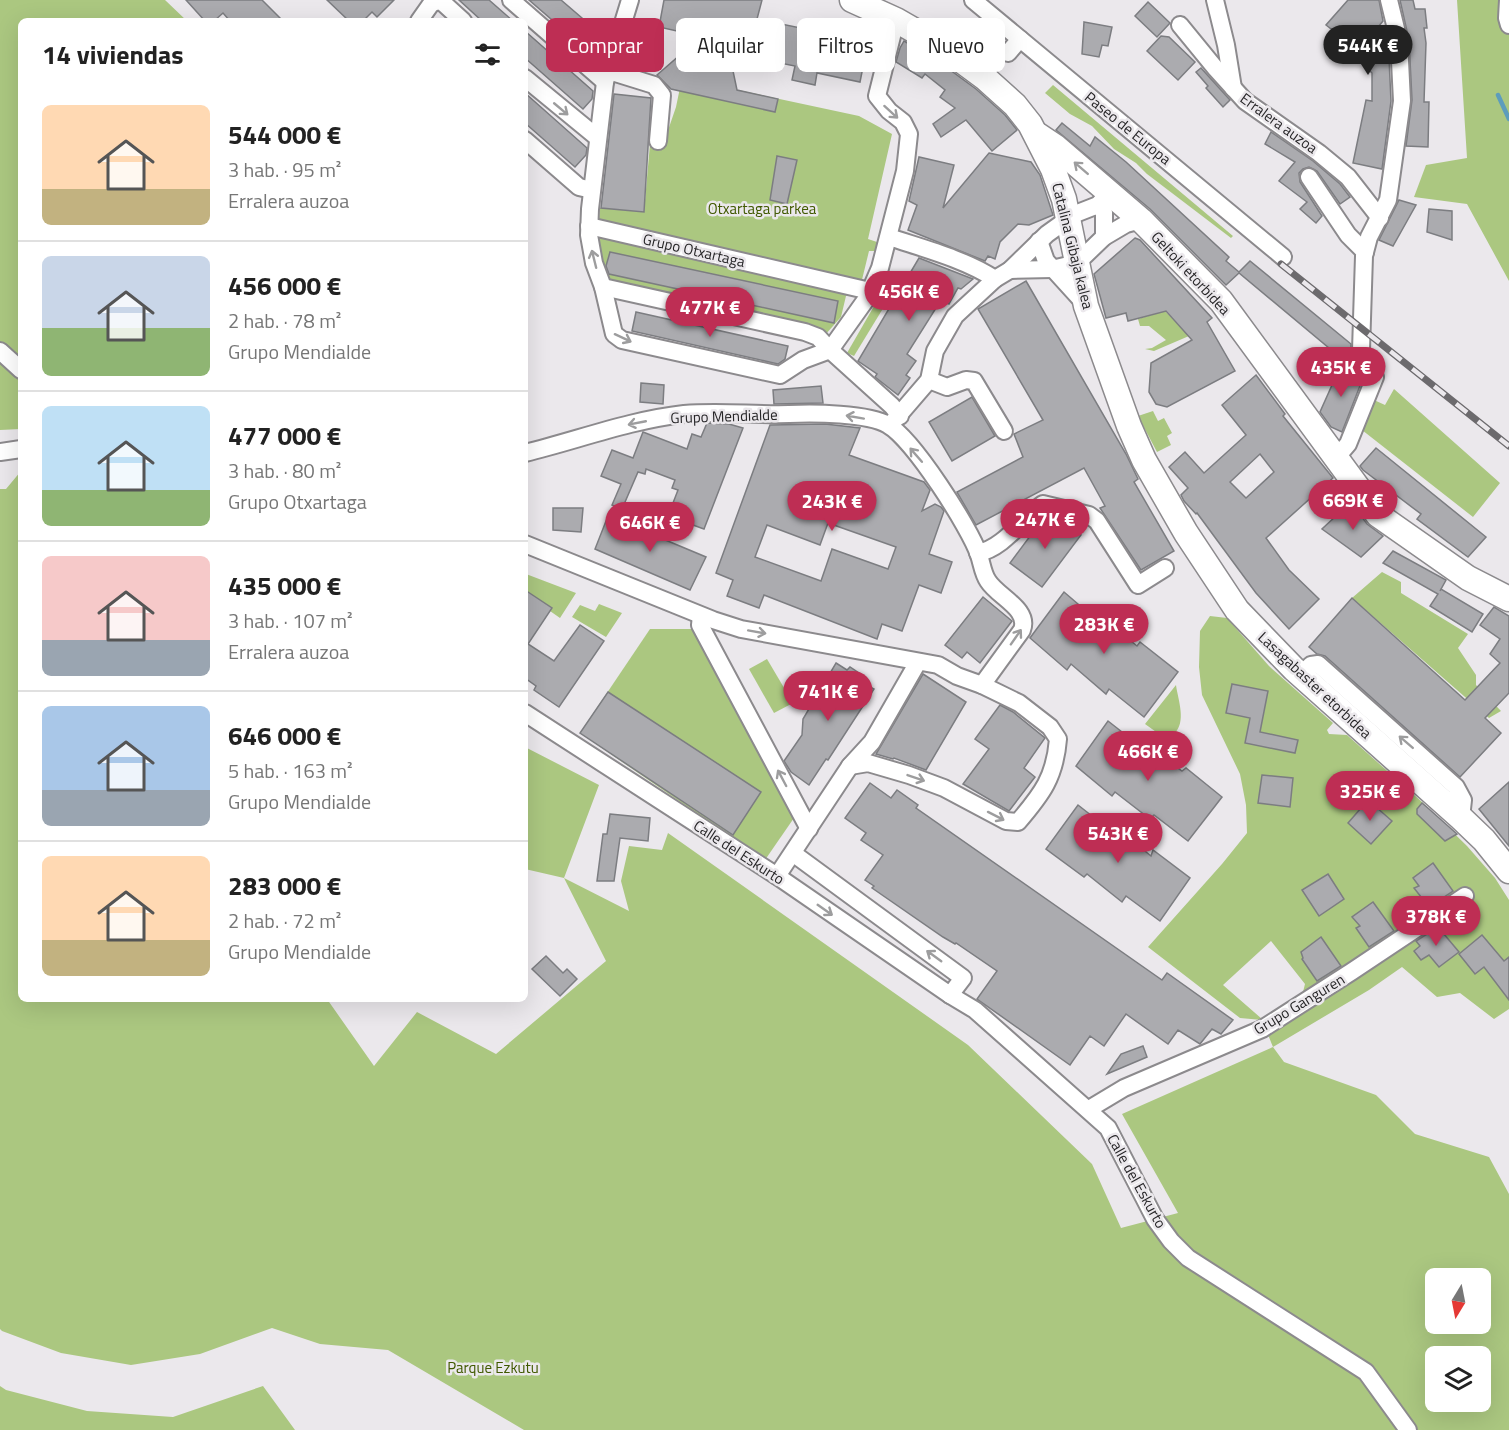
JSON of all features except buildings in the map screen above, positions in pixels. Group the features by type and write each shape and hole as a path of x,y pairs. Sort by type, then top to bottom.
{"street":[{"path":"421,18 431,4 440,0 460,18"},
{"path":"511,0 607,77 654,85 662,95 658,141"},
{"path":"630,0 607,77 589,226 594,263 603,287 614,334 622,340 780,375 803,360 830,350 870,291 880,268 905,171 909,134 903,122 889,111 877,96 896,20"},
{"name":"Catalina Gibaja kalea","path":"852,0 896,20 943,47 985,78 1015,105 1036,134 1064,199 1086,306 1129,426 1152,474"},
{"name":"Paseo de Europa","path":"973,0 1283,257"},
{"path":"1215,0 1233,88"},
{"path":"1336,458 1348,444 1376,377 1361,350 1365,252 1369,237 1388,201 1402,101 1400,41 1389,0"},
{"path":"1508,0 1509,25"},
{"name":"Erralera auzoa","path":"1180,25 1245,101 1319,153 1348,177 1380,218"},
{"path":"1008,53 1020,39"},
{"path":"528,80 598,138"},
{"name":"Geltoki etorbidea","path":"1036,134 1056,147 1103,199 1141,220 1221,301 1378,515 1468,578 1509,599"},
{"path":"528,143 579,187 592,190"},
{"path":"1309,177 1348,235 1365,252"},
{"path":"895,421 929,380 936,351 955,316 995,279 1010,270 1067,218 1103,199 1104,237"},
{"path":"1010,270 1052,269 1077,263 1104,237 1126,224 1141,220"},
{"name":"Grupo Otxartaga","path":"589,226 870,291"},
{"path":"889,237 941,255 995,279"},
{"path":"1040,241 1042,251 1052,269 1086,306"},
{"path":"603,287 819,337 830,350 892,406 895,421 952,506 978,553 986,579 1022,615 1024,624 982,684"},
{"path":"0,351 18,367"},
{"path":"929,380 947,387 966,380 974,381 1004,431"},
{"name":"Grupo Mendialde","path":"528,452 618,427 685,414 821,412 878,421 895,421"},
{"path":"0,452 18,449"},
{"name":"Lasagabaster etorbidea","path":"1152,474 1186,533 1237,610 1300,675 1484,840 1509,871"},
{"path":"978,553 996,546 1028,514 1043,504 1089,515 1106,526 1138,585 1165,568"},
{"path":"528,545 701,616 741,629 938,665 964,680 982,684 1019,703 1050,727 1058,739 1056,760 1048,784 1018,822 1006,821 944,788 876,765 868,763 850,766"},
{"path":"701,616 700,625 809,829"},
{"path":"777,876 794,854 850,766 872,742 918,662"},
{"name":"Calle del Eskurto","path":"528,715 777,876 975,1010 1089,1109 1116,1140 1138,1189 1171,1241 1206,1271 1366,1372 1407,1430"},
{"path":"872,742 872,753 876,765"},
{"name":"Calle del Eskurto","path":"794,854 963,978 950,995"},
{"name":"Grupo Ganguren","path":"1089,1109 1124,1088 1262,1029 1465,896"}],"green space":[{"path":"0,0 165,0 184,18 18,18 18,429 0,430"},
{"path":"1457,0 1509,0 1509,281 1467,204 1414,197 1426,165 1467,158"},
{"name":"Otxartaga parkea","path":"682,78 859,116 892,134 868,239 877,242 876,251 869,251 860,288 846,296 841,317 825,335 605,284 597,241 600,208 644,212 650,144 663,145 676,107"},
{"path":"1053,85 1233,236 1231,238 1147,174 1136,163 1114,149 1092,126 1070,114 1045,93"},
{"path":"885,287 893,292 854,356 847,353"},
{"path":"1165,311 1189,336 1154,351 1145,349 1152,348 1166,340 1149,326 1140,326 1138,319"},
{"path":"1394,389 1500,483 1473,517 1362,430 1374,400 1385,405"},
{"path":"1153,411 1158,421 1164,418 1172,433 1167,436 1171,445 1157,452 1138,416"},
{"name":"Parque Ezkutu","path":"18,475 18,1002 329,1002 374,1066 417,1012 496,1054 606,961 564,878 629,911 621,881 629,846 662,850 668,833 968,1045 1092,1164 1121,1228 1178,1213 1122,1114 1273,1047 1284,1062 1376,1095 1415,1134 1489,1157 1509,1194 1509,1430 524,1430 388,1350 320,1344 272,1328 200,1354 131,1365 61,1353 0,1329 0,489 6,489"},
{"path":"1382,572 1401,582 1401,593 1468,634 1458,648 1476,675 1476,685 1501,711 1489,718 1352,598"},
{"path":"528,575 576,593 560,618 550,611 552,608 528,592"},
{"path":"599,604 622,613 606,637 572,617 580,605 595,611"},
{"path":"1210,616 1227,618 1269,666 1333,723 1327,730 1329,734 1347,735 1422,802 1467,846 1495,878 1509,900 1509,1009 1494,1019 1460,993 1437,997 1402,967 1369,990 1273,1047 1262,1020 1240,1018 1148,947 1247,833 1246,805 1240,774 1202,695 1199,667 1200,631","holes":["1271,941 1305,984 1303,992 1262,1019 1223,985"]},
{"path":"650,629 697,629 796,815 765,860 580,733"},
{"path":"767,659 793,703 774,713 749,669"},
{"path":"1176,685 1181,711 1178,729 1174,734 1159,734 1145,724"},
{"path":"528,749 599,785 564,878 528,870"},
{"path":"0,1386 6,1390 87,1411 173,1417 263,1386 295,1430 0,1430"}],"waterway":[{"path":"1498,95 1509,119"}],"railway":[{"path":"1281,264 1509,446"}]}
